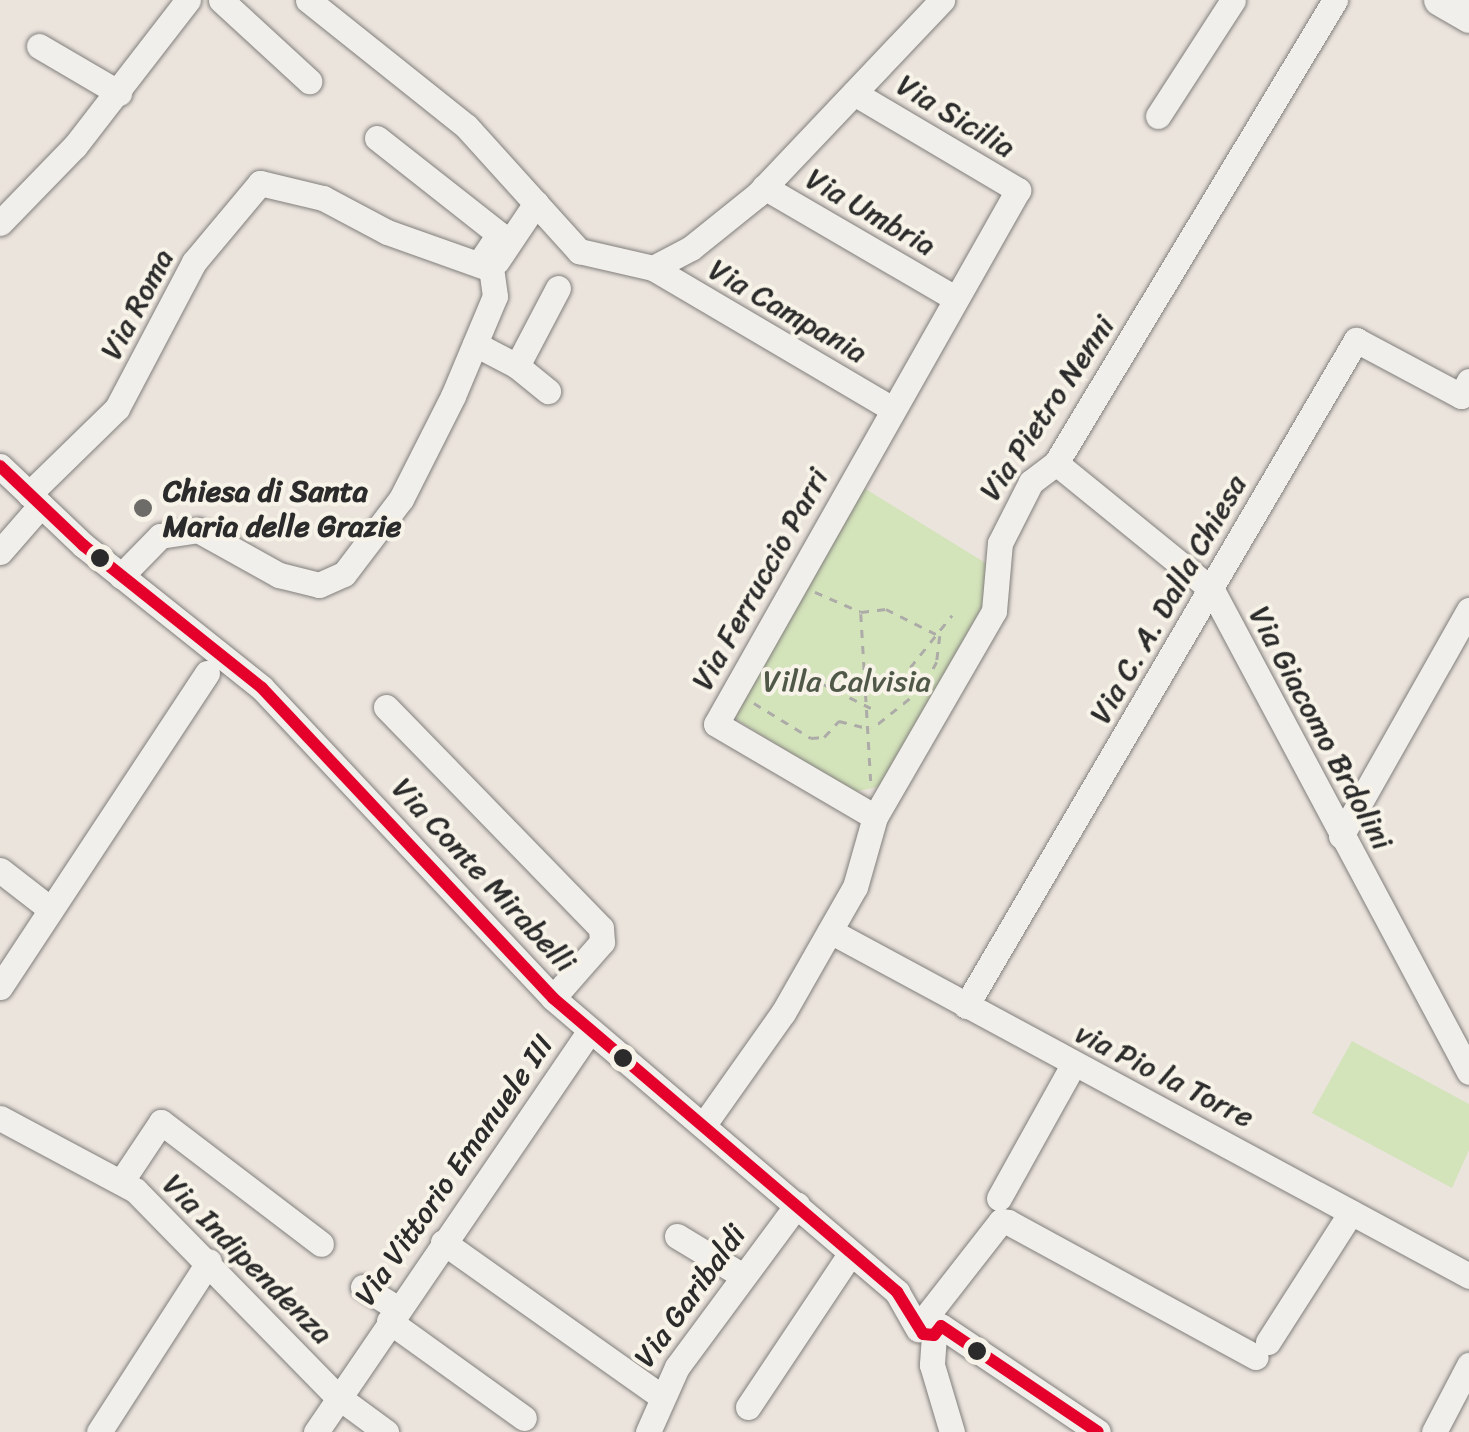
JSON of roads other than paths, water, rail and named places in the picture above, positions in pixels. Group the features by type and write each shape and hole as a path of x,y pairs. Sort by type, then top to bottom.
{"main road":[{"path":"1440,0 1469,16"}],"street":[{"path":"0,223 118,93 188,0"},
{"path":"221,0 309,81"},
{"name":"Via Campania","path":"308,0 466,126 579,250 653,268 892,409"},
{"path":"653,268 691,248 764,187 942,0"},
{"path":"1158,116 1233,0"},
{"name":"Via Pietro Nenni","path":"705,1123 830,932 870,848 875,817 994,611 1004,532 1031,482 1056,463 1335,0"},
{"path":"39,46 118,93"},
{"name":"Via Sicilia","path":"854,93 1018,190 951,298"},
{"path":"121,576 160,536 198,530 279,576 319,585 344,574 401,499 495,296 486,266 499,234 377,138"},
{"name":"Via Roma","path":"35,500 117,408 194,262 260,182 323,198 387,232 486,266"},
{"name":"Via Umbria","path":"764,187 951,298"},
{"path":"486,266 536,203"},
{"path":"518,366 558,288"},
{"name":"Via Ferruccio Parri","path":"875,817 716,724 807,592 892,409 951,298"},
{"name":"Via C. A. Dalla Chiesa","path":"966,1006 1356,340 1461,396 1469,381"},
{"path":"475,344 518,366 548,391"},
{"name":"Via Giacomo Brdolini","path":"1056,463 1212,590 1469,1072"},
{"name":"Via Conte Mirabelli","path":"0,466 215,663 314,740 553,998 705,1123 930,1326"},
{"path":"0,552 35,500"},
{"path":"1341,836 1469,610"},
{"path":"0,987 215,663"},
{"path":"386,707 601,928 602,942 553,998"},
{"path":"0,870 49,908"},
{"name":"via Pio la Torre","path":"830,932 1469,1276"},
{"name":"Via Vittorio Emanuele III","path":"316,1432 590,1030"},
{"path":"999,1198 1074,1066"},
{"name":"Via Indipendenza","path":"0,1118 121,1182 209,1262 337,1396 386,1432"},
{"path":"121,1182 161,1122 321,1244"},
{"name":"Via Garibaldi","path":"648,1432 660,1395 797,1205"},
{"path":"952,1432 932,1365 930,1326 1001,1222 1008,1222 1262,1350 1350,1212"},
{"path":"677,1236 743,1276"},
{"path":"443,1242 660,1395"},
{"path":"748,1407 850,1254"},
{"path":"99,1432 209,1262"},
{"path":"364,1286 393,1315 524,1418"},
{"path":"930,1326 1098,1432"},
{"path":"1434,1432 1469,1365"}],"place":[{"name":"Chiesa di Santa Maria delle Grazie","path":"143,508"}],"park label":[{"name":"Villa Calvisia","path":"847,681"}]}
